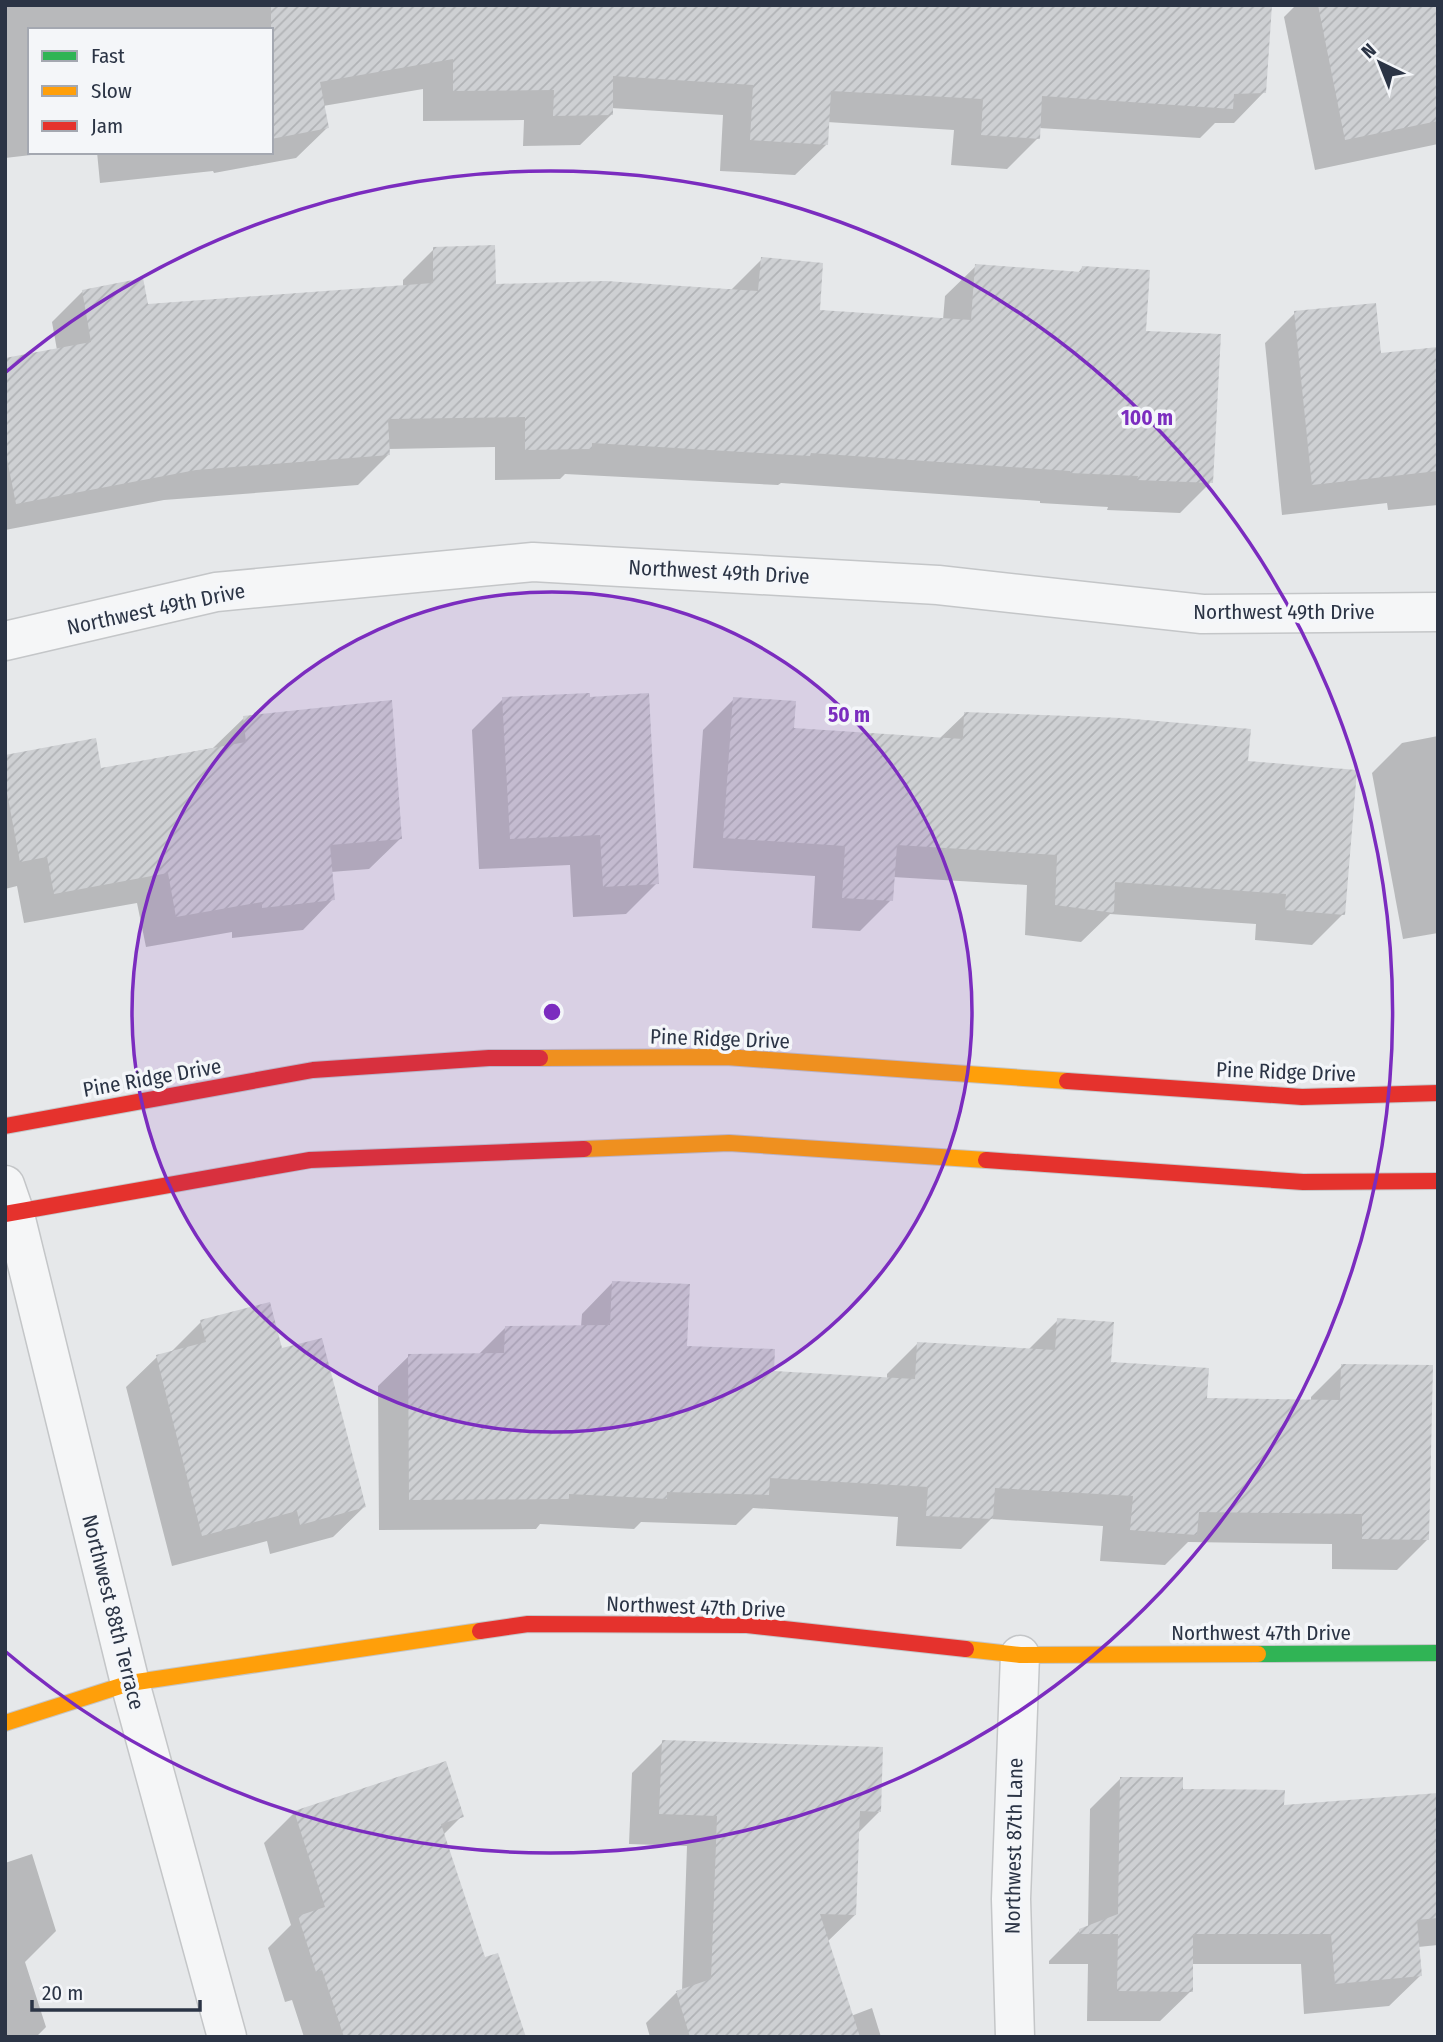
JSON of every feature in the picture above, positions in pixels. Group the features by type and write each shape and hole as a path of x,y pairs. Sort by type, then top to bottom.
{"street":[{"name":"Northwest 49th Drive","path":"5,641 216,592 533,562 938,585 1202,614 1438,612"},
{"name":"Pine Ridge Drive","path":"5,1126 313,1069 489,1059 726,1056 1302,1097 1438,1093"},
{"path":"8,1203 310,1160 729,1143 1303,1182 1438,1181"},
{"name":"Northwest 88th Terrace","path":"8,1203 130,1683 227,2037"},
{"name":"Northwest 47th Drive","path":"5,1723 130,1683 528,1624 747,1625 1020,1656 1438,1653"},
{"name":"Northwest 87th Lane","path":"1015,2037 1011,1899 1020,1656"}],"building":[{"path":"271,5 1272,5 1266,93 1234,94 1233,109 1042,96 1040,139 981,135 983,99 831,91 828,145 750,140 753,85 613,76 613,115 553,116 554,90 453,91 453,59 320,82 329,128 273,139"},
{"path":"1318,5 1438,5 1438,121 1345,140"},
{"path":"495,245 496,284 606,281 758,291 761,257 823,263 820,310 971,320 975,264 1081,272 1082,266 1150,270 1146,331 1221,334 1213,483 1137,480 1138,476 811,453 810,456 592,443 592,449 525,450 525,417 388,419 390,455 196,470 16,504 5,449 5,358 91,342 82,290 143,278 148,304 433,283 433,247"},
{"path":"1376,303 1381,353 1438,347 1438,471 1312,485 1294,311"},
{"path":"590,693 590,697 649,693 659,884 603,887 600,835 510,839 502,697"},
{"path":"733,697 796,701 794,728 963,739 964,712 1122,718 1251,729 1248,761 1357,770 1345,915 1285,910 1286,894 1115,882 1114,913 1055,905 1057,855 897,845 893,901 842,898 845,846 723,838"},
{"path":"392,700 402,839 330,845 335,900 262,908 262,902 176,917 168,873 54,894 47,857 20,862 5,782 5,755 96,738 101,768 246,742 243,716"},
{"path":"612,1281 690,1284 687,1346 775,1349 774,1371 915,1379 917,1342 1055,1350 1057,1318 1114,1322 1111,1362 1209,1368 1207,1398 1340,1400 1341,1364 1433,1365 1429,1540 1362,1539 1362,1514 1199,1512 1197,1535 1130,1530 1133,1496 995,1488 993,1519 926,1516 928,1487 770,1478 769,1495 667,1492 667,1499 569,1494 569,1499 409,1500 408,1354 504,1353 505,1326 610,1325"},
{"path":"270,1302 282,1348 322,1338 366,1507 300,1525 297,1511 202,1536 156,1355 206,1342 200,1320"},
{"path":"662,1740 883,1747 881,1812 860,1811 856,1915 820,1914 860,2037 690,2037 676,1991 711,1979 717,1816 659,1814"},
{"path":"446,1761 464,1817 441,1824 485,1957 498,1953 526,2037 344,2037 322,1970 316,1972 298,1916 325,1907 294,1811"},
{"path":"1120,1777 1183,1777 1183,1789 1285,1790 1284,1805 1438,1793 1438,1918 1417,1920 1422,1976 1335,1984 1331,1934 1193,1934 1193,1992 1117,1991 1118,1934 1079,1934 1079,1929 1118,1914"}],"traffic: fast":[{"path":"1258,1654 1438,1653"}],"traffic: slow":[{"path":"540,1058 726,1057 1067,1081"},
{"path":"584,1149 729,1143 986,1160"},
{"path":"5,1723 130,1683 480,1631"},
{"path":"966,1649 1020,1655 1258,1654"}],"traffic: jam":[{"path":"5,1126 313,1070 489,1058 540,1058"},
{"path":"1067,1081 1302,1097 1438,1093"},
{"path":"5,1214 310,1160 584,1149"},
{"path":"986,1160 1303,1182 1438,1181"},
{"path":"480,1631 528,1624 747,1625 966,1649"}]}
